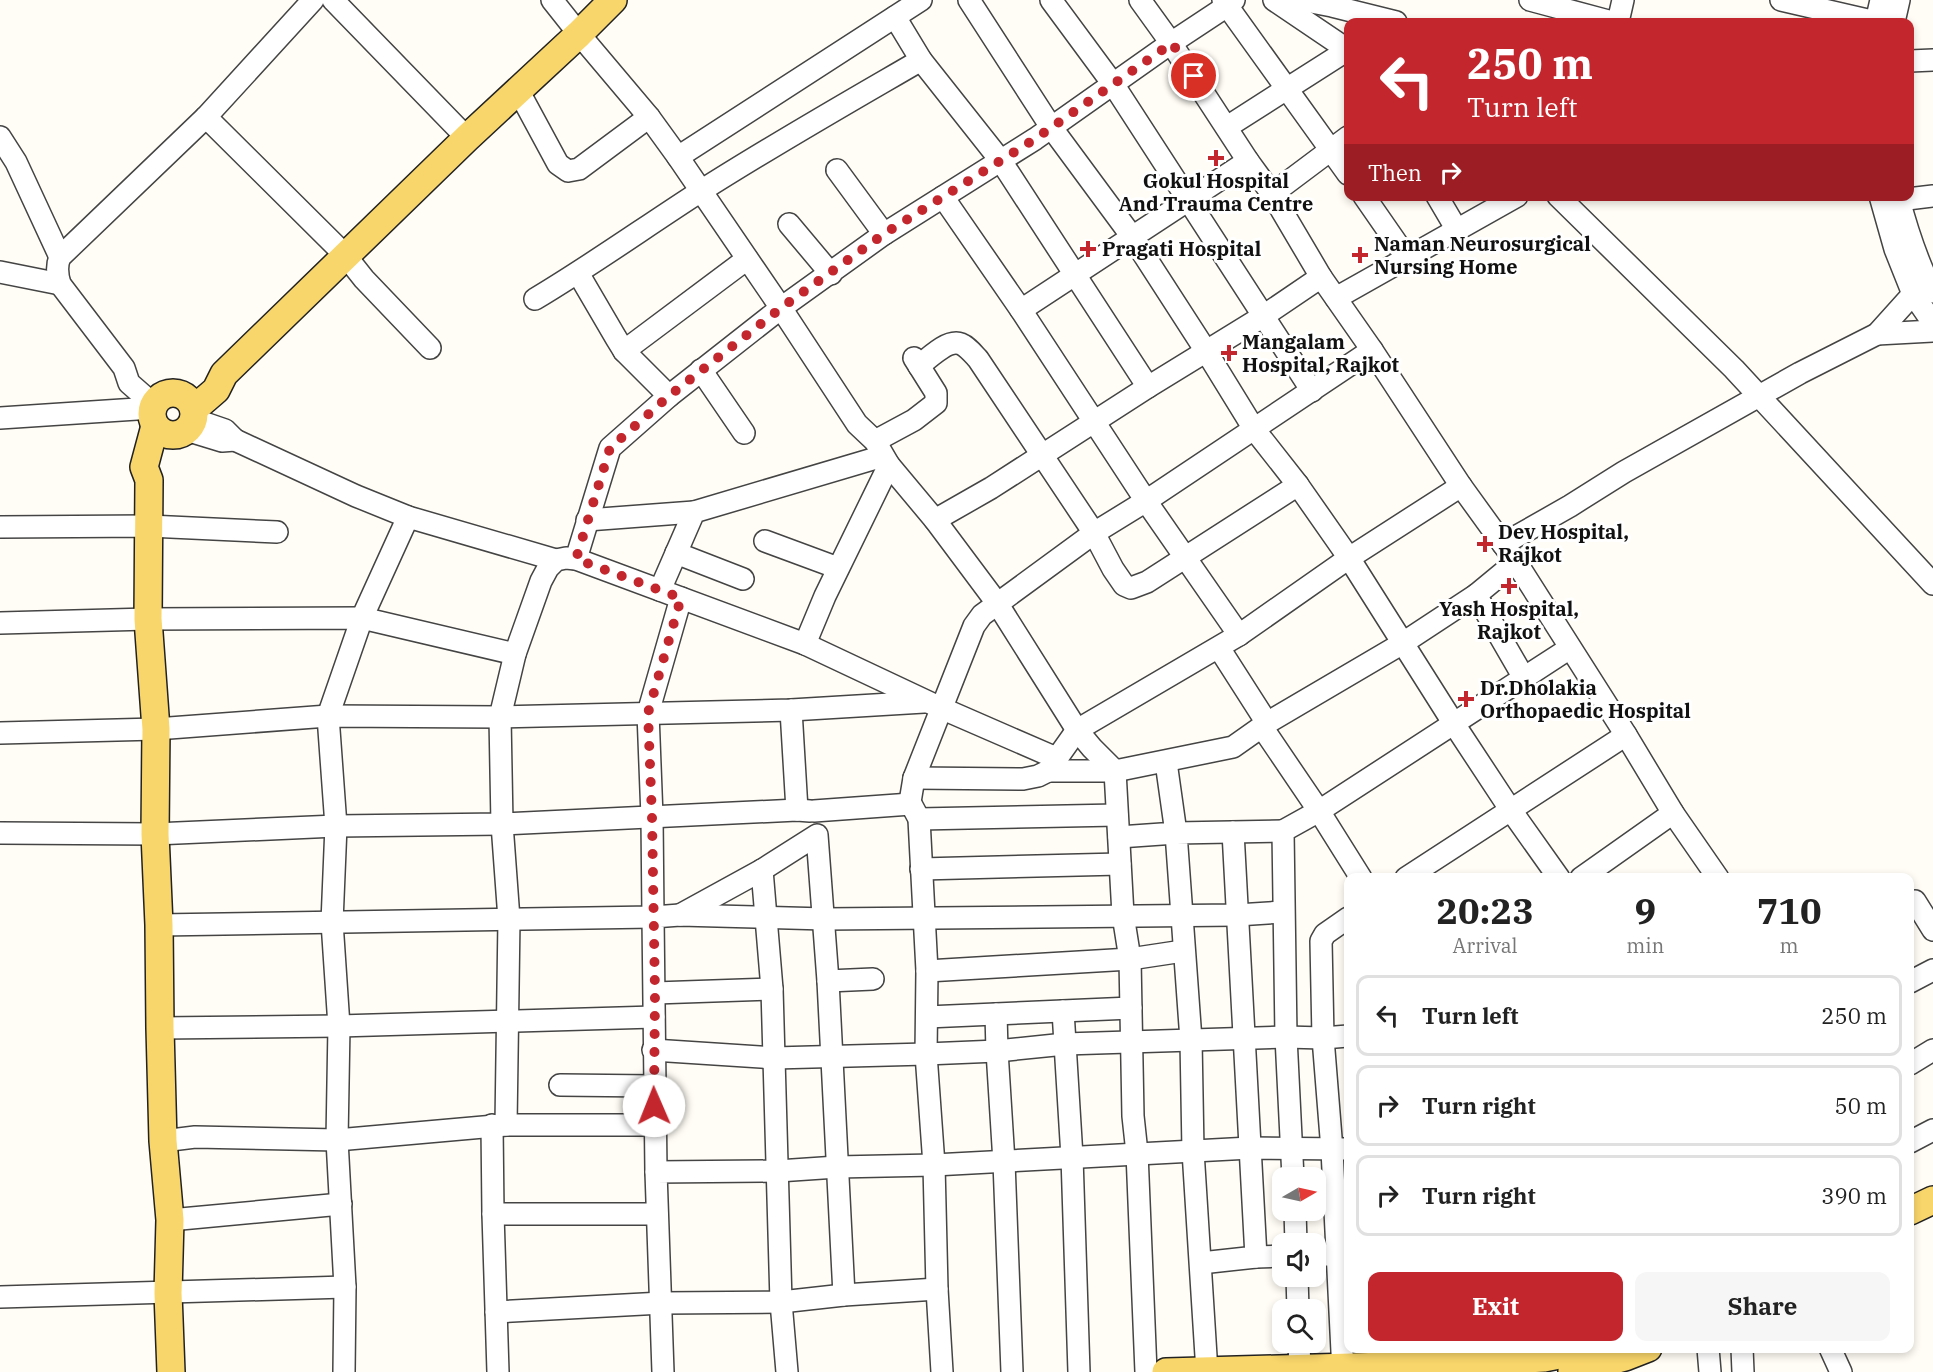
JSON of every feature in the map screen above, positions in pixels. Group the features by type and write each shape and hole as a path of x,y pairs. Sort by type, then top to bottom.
{"main road":[{"path":"171,1372 168,1293 170,1220 163,1141 155,834 156,729 148,619 149,480 144,467 172,414 207,379 225,374 345,255 613,0"},
{"path":"1914,1193 1933,1183"},
{"path":"1914,1209 1933,1200"},
{"path":"1166,1372 1207,1372 1299,1361 1343,1369 1380,1362 1505,1360 1549,1363 1589,1354"}],"street":[{"path":"172,414 129,383 124,368 60,284 57,269 60,257 206,117 313,0"},
{"path":"333,0 467,138"},
{"path":"552,0 649,117 781,308 856,424 935,520 991,608 1077,730 1115,771 1123,915 1130,959 1133,1116 1137,1153 1146,1372"},
{"path":"678,157 921,0"},
{"path":"969,0 1051,127 1133,238 1254,429 1298,485 1349,558 1454,724 1555,873"},
{"path":"1050,0 1113,84 1312,391"},
{"path":"1140,0 1172,43 1272,194 1321,277 1461,486 1516,562 1673,813 1715,873"},
{"path":"1274,0 1299,0 1373,8 1389,18"},
{"path":"1274,0 1344,48"},
{"path":"1530,0 1597,18"},
{"path":"1619,18 1623,0"},
{"path":"1781,0 1859,18"},
{"path":"1877,18 1881,0"},
{"path":"1895,18 1899,0"},
{"path":"498,1372 493,1214 507,1021 508,919 502,824 500,717 515,654 541,581 548,568 566,559 587,520 610,448 669,396 781,308 884,234 1051,127 1228,2 1344,168"},
{"path":"895,16 921,60 1001,161 1148,387"},
{"path":"1227,127 1344,53"},
{"path":"535,298 578,273 784,139 921,60"},
{"path":"1914,61 1933,60"},
{"path":"518,90 558,164 568,171 579,169 649,117"},
{"path":"206,117 345,255 364,279 430,348"},
{"path":"0,137 16,162 60,257"},
{"path":"1272,194 1344,140"},
{"path":"1021,310 1248,161"},
{"path":"837,170 884,234"},
{"path":"1914,197 1933,196"},
{"path":"943,197 1021,310 1146,501 1239,635"},
{"path":"1367,201 1407,258"},
{"path":"1440,201 1457,230"},
{"path":"1336,298 1508,201"},
{"path":"1563,201 1760,396 1933,584"},
{"path":"1892,201 1895,249 1923,293 1933,323"},
{"path":"789,224 831,274"},
{"path":"624,351 747,259"},
{"path":"0,272 60,284"},
{"path":"578,273 624,351 669,396"},
{"path":"935,520 991,488 1093,421 1262,317 1321,277"},
{"path":"1503,544 1624,472 1831,356 1877,334 1923,293"},
{"path":"1877,334 1933,331"},
{"path":"805,645 838,568 882,454 914,420 936,403 936,393 917,362 951,342 967,347 978,359 1094,534 1113,569 1124,585 1131,588 1147,582 1184,556 1298,485"},
{"path":"942,1372 934,1165 926,1054 927,971 914,778 934,705 974,626 991,608 1094,534 1372,350"},
{"path":"701,370 744,433"},
{"path":"0,418 172,414 225,430 235,440 356,496 408,517 566,559 660,590 805,645 934,705 1052,765 1115,771 1233,747 1265,725 1403,643 1476,595 1516,562"},
{"path":"587,520 694,512 882,454"},
{"path":"914,778 1023,779 1038,776 1052,765 1077,730 1239,635 1349,558 1461,486"},
{"path":"660,590 694,512"},
{"path":"344,1372 345,1287 337,1140 339,1026 332,922 336,826 328,716 362,618 408,517"},
{"path":"0,527 149,526 277,532"},
{"path":"765,541 838,568"},
{"path":"676,553 743,579"},
{"path":"1476,595 1524,678"},
{"path":"663,1372 654,1125 655,993 648,713 681,598"},
{"path":"0,623 148,619 362,618 515,654"},
{"path":"1218,648 1358,873"},
{"path":"1119,837 1176,833 1283,831 1319,811 1570,648"},
{"path":"0,733 156,729 328,716 500,717 934,705"},
{"path":"791,710 812,819 825,919 844,1295"},
{"path":"1414,873 1626,735"},
{"path":"1166,762 1176,833 1191,1040 1193,1151 1207,1372"},
{"path":"0,833 155,834 336,826 502,824 652,817 812,819 868,807 915,812 1117,815"},
{"path":"1588,873 1673,813"},
{"path":"680,915 762,870 812,819"},
{"path":"1283,831 1286,1037 1293,1167"},
{"path":"1233,832 1257,1257"},
{"path":"921,869 1120,864"},
{"path":"762,870 772,989 781,1302 787,1372"},
{"path":"1919,899 1933,930"},
{"path":"159,925 680,915 825,919 1237,915 1283,912"},
{"path":"1337,925 1321,941 1323,1038 1340,1150 1343,1369"},
{"path":"927,971 1130,959 1183,951"},
{"path":"1914,980 1933,970"},
{"path":"828,981 873,979"},
{"path":"655,993 772,989"},
{"path":"927,1017 1131,1008"},
{"path":"1063,1011 1079,1372"},
{"path":"996,1014 1012,1372"},
{"path":"160,1028 339,1026 654,1017"},
{"path":"653,1050 774,1058 996,1051 1065,1044 1344,1036"},
{"path":"1914,1062 1933,1050"},
{"path":"560,1085 654,1086"},
{"path":"163,1141 195,1137 337,1140 499,1125 654,1125"},
{"path":"1914,1140 1933,1130"},
{"path":"656,1172 778,1171 934,1165 1250,1148 1340,1150"},
{"path":"170,1220 340,1204"},
{"path":"493,1214 657,1214"},
{"path":"1326,1255 1343,1255"},
{"path":"1201,1263 1272,1256"},
{"path":"0,1297 345,1287"},
{"path":"496,1312 662,1303 781,1302 937,1289"},
{"path":"1708,1353 1710,1372"},
{"path":"1742,1353 1743,1372"},
{"path":"1832,1353 1841,1372"}],"place":[{"name":"Gokul Hospital And Trauma Centre","path":"1216,158"},
{"name":"Pragati Hospital","path":"1088,249"},
{"name":"Naman Neurosurgical Nursing Home","path":"1360,255"},
{"name":"Mangalam Hospital, Rajkot","path":"1229,353"},
{"name":"Dev Hospital, Rajkot","path":"1485,544"},
{"name":"Yash Hospital, Rajkot","path":"1509,586"},
{"name":"Dr.Dholakia Orthopaedic Hospital","path":"1466,699"}],"route":[{"path":"654,1106 655,993 648,713 681,598 576,559 610,448 669,396 781,308 884,234 1035,139 1172,43 1194,76"}]}
